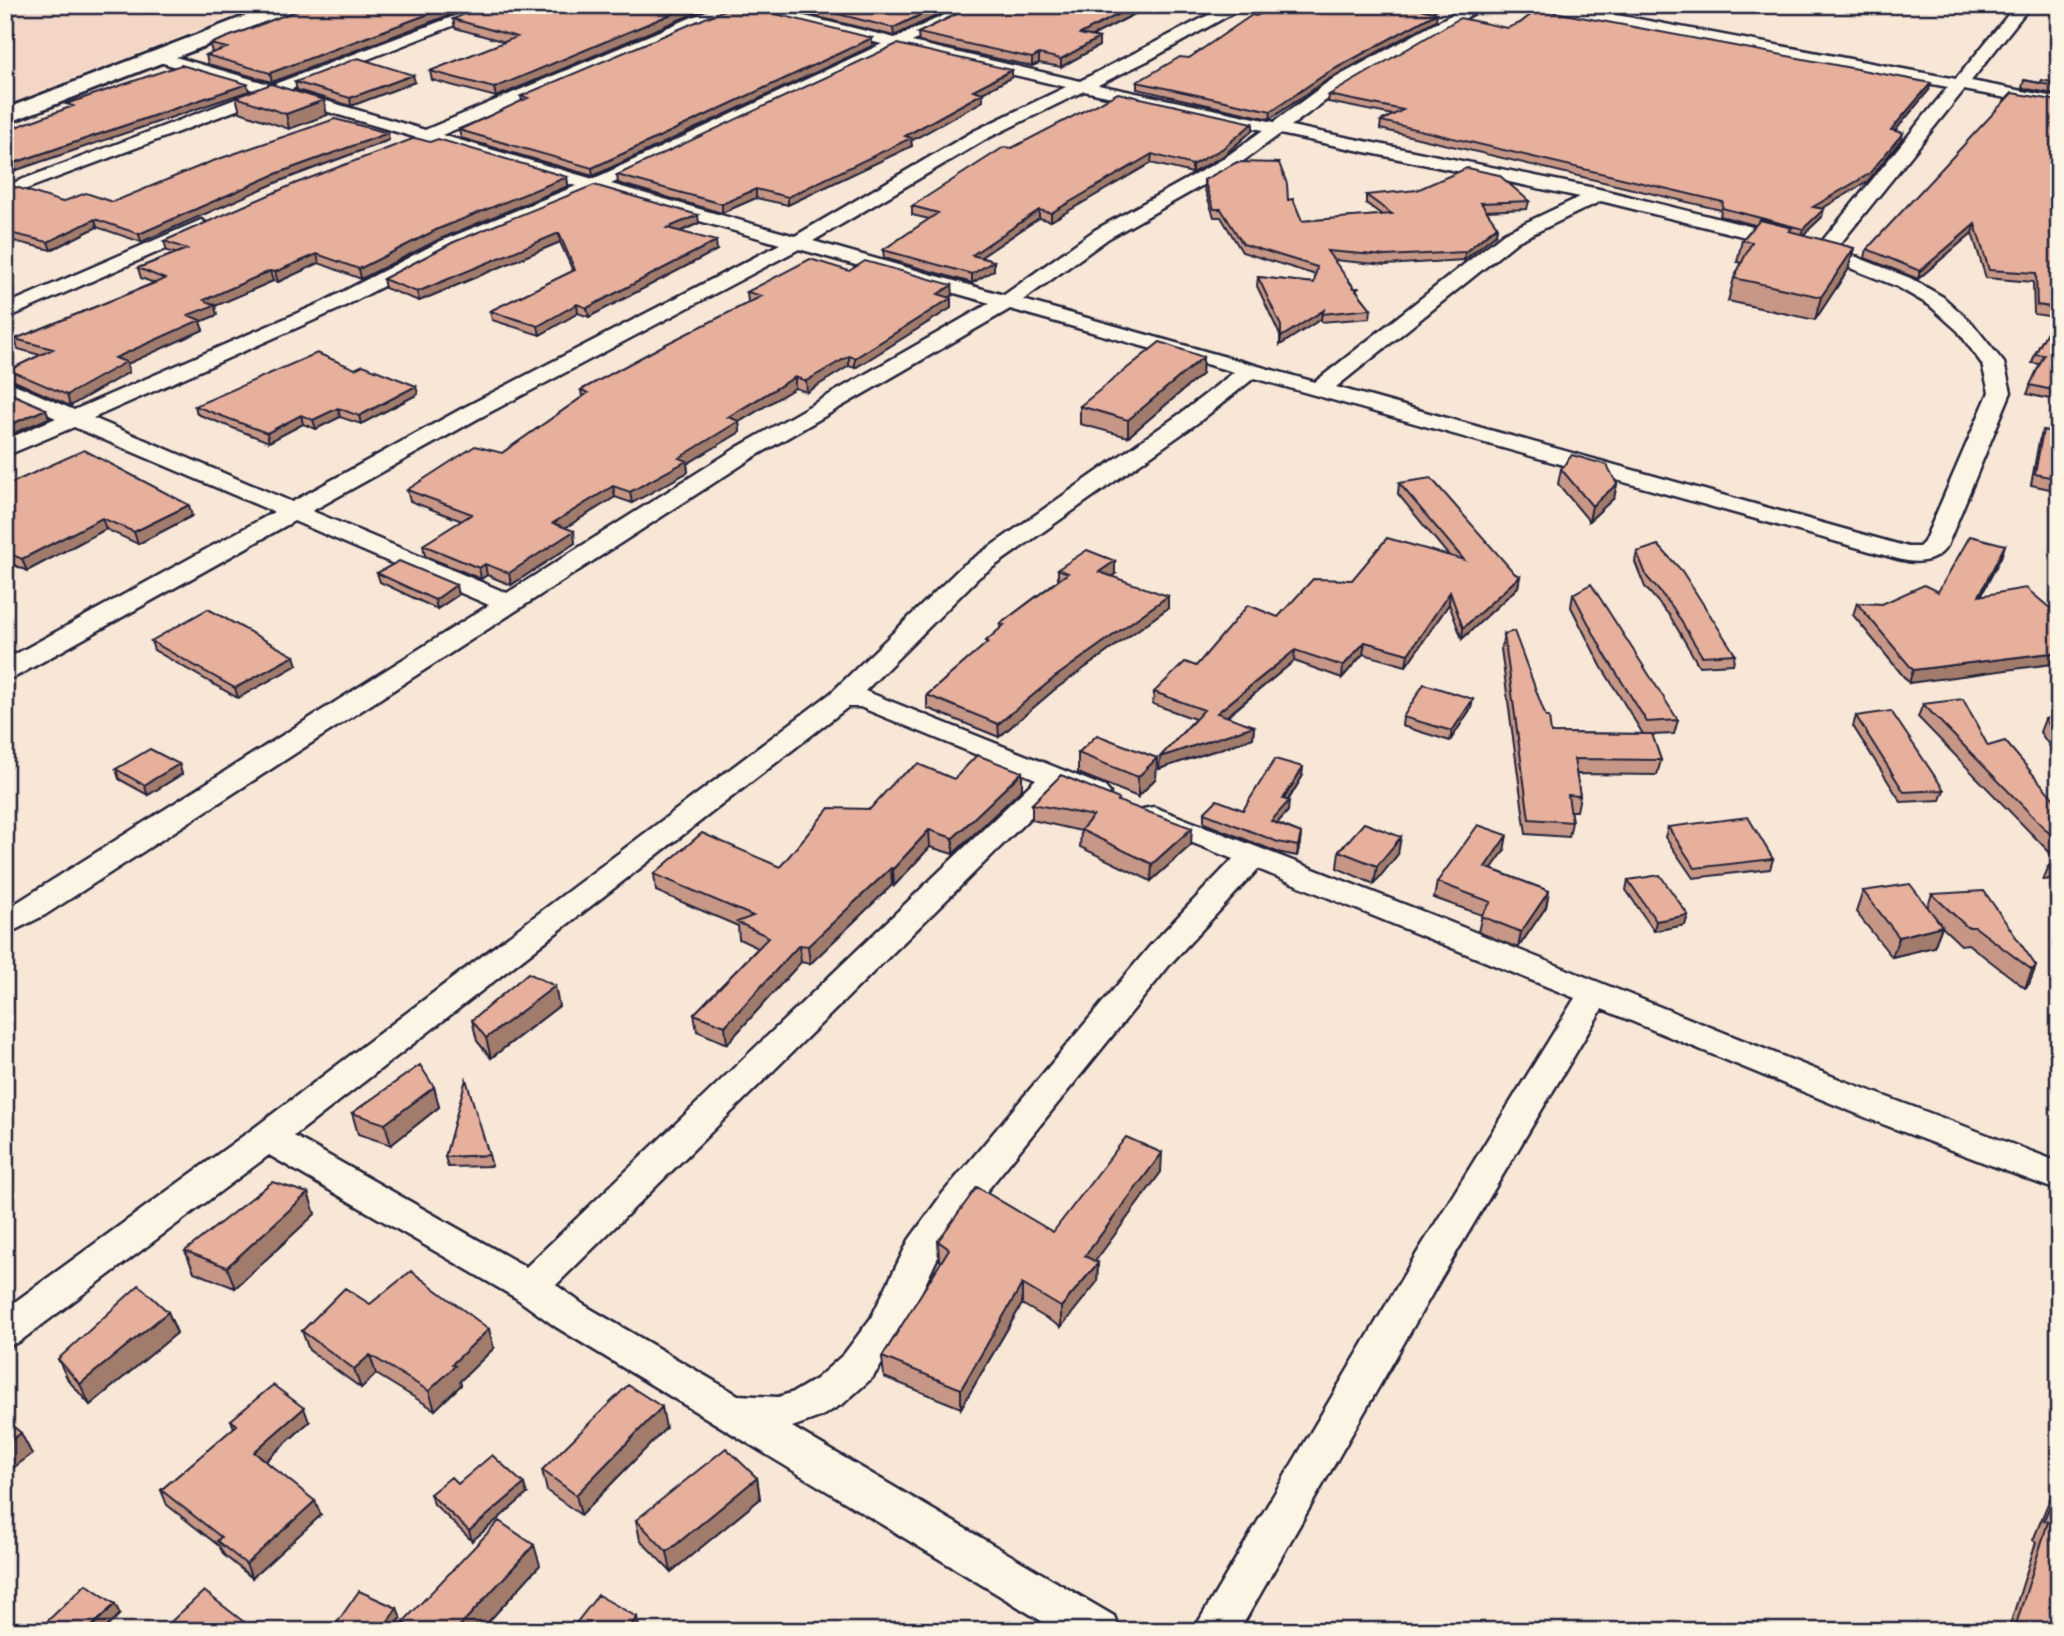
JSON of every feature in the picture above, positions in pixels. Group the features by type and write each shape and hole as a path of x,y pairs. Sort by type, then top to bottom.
{"street":[{"path":"5,117 292,5"},
{"path":"5,192 499,5"},
{"path":"159,57 269,91 429,134 594,185 1907,554 1925,554 1935,546 2000,392 1993,363 1965,327 1936,301 1903,282 1824,251 1599,195 895,44 737,5 429,134 404,144"},
{"path":"5,449 330,306 448,245 594,185 979,5"},
{"path":"5,671 483,407 797,242 980,135 1153,51 1240,5"},
{"path":"5,924 746,452 1007,302 1102,234 1229,163 1334,86 1481,5"},
{"path":"1510,5 1549,7 2059,103"},
{"path":"1824,251 2024,5"},
{"path":"1321,388 1511,237 1599,195"},
{"path":"5,313 213,220"},
{"path":"5,1331 268,1137 841,699 970,572 1192,416 1252,369"},
{"path":"5,387 510,604"},
{"path":"841,699 864,699 1595,993 1794,1077 1961,1143 2059,1177"},
{"path":"530,1287 1055,777"},
{"path":"732,1411 767,1415 806,1405 830,1391 858,1366 885,1329 922,1251 956,1203 1161,954 1253,856"},
{"path":"1215,1631 1427,1269 1595,993"},
{"path":"268,1137 530,1287 570,1316 1098,1631"}],"shaded area":[{"path":"5,5 262,5 5,105"}],"building":[{"path":"311,5 453,5 270,73 206,55 227,48 210,44"},
{"path":"486,5 693,5 494,88 430,71 517,37 453,19"},
{"path":"736,5 872,38 592,168 459,130 528,98 521,96"},
{"path":"803,5 941,5 893,28"},
{"path":"975,5 1136,5 1080,34 1099,38 1061,59 1039,54 1032,58 918,33"},
{"path":"1280,5 1433,5 1424,10 1437,13 1327,73 1271,111 1137,82 1180,57 1189,58 1252,15 1256,16"},
{"path":"1538,9 1931,83 1891,130 1903,133 1869,174 1813,207 1824,209 1803,229 1722,208 1723,202 1381,121 1403,110 1329,95 1460,18 1507,28 1520,23"},
{"path":"897,44 1012,70 973,90 983,93 905,136 911,138 788,197 756,189 722,204 617,175"},
{"path":"358,58 413,75 350,98 295,82"},
{"path":"181,65 247,84 5,166 5,131 73,106 66,104"},
{"path":"2024,80 2040,83 2042,80 2059,84 2059,87"},
{"path":"271,84 324,100 286,114 236,97"},
{"path":"1118,93 1253,123 1222,149 1192,165 1152,154 1051,213 1039,210 972,255 994,261 972,274 883,250 938,213 912,206 1004,147 1012,148"},
{"path":"2012,93 2059,101 2059,308 2037,305 2036,273 1989,270 1975,224 1920,271 1867,249"},
{"path":"335,119 388,133 278,173 139,234 95,219 48,242 5,232 5,190 16,187 62,202 86,193 113,202 210,162"},
{"path":"415,138 430,142 438,139 567,177 438,229 359,269 317,254 275,272 270,271 204,300 215,305 188,315 200,320 115,358 126,362 67,395 9,370 53,349 15,339 165,279 138,268 187,249 164,241 294,184"},
{"path":"1237,162 1279,163 1287,184 1288,200 1293,199 1302,221 1392,214 1366,195 1417,190 1467,168 1499,175 1529,201 1481,203 1497,226 1465,252 1386,256 1327,251 1354,288 1358,288 1356,290 1371,309 1322,314 1324,310 1281,337 1281,326 1258,277 1314,283 1317,267 1243,244 1221,209 1214,209 1204,180"},
{"path":"594,185 698,215 667,228 716,241 587,308 577,304 538,326 490,311 575,270 559,233 417,292 383,279 454,242"},
{"path":"1760,220 1792,228 1789,231 1854,248 1821,297 1734,278 1752,242 1742,240"},
{"path":"810,259 849,271 865,261 952,285 938,294 951,298 855,358 849,356 806,381 795,377 728,417 739,421 679,458 687,461 630,492 613,486 553,523 574,531 509,573 485,564 479,568 423,545 472,514 407,490 475,446 502,453 588,393 581,390 762,296 747,292"},
{"path":"2059,310 2057,391 2030,385 2044,355 2035,354"},
{"path":"1160,342 1203,357 1128,420 1080,406"},
{"path":"317,353 355,369 363,365 416,386 359,416 338,408 313,420 301,415 267,433 195,406"},
{"path":"5,391 46,409 5,427"},
{"path":"2043,430 2059,434 2059,479 2035,474"},
{"path":"84,450 189,505 134,532 102,518 22,559 5,552 5,486"},
{"path":"1572,455 1607,465 1617,484 1592,506 1561,469"},
{"path":"1431,478 1515,574 1520,576 1463,628 1450,592 1408,654 1365,642 1343,666 1295,650 1217,713 1254,726 1160,757 1204,710 1154,692 1185,662 1196,666 1248,605 1278,617 1313,579 1352,580 1387,538 1464,560 1399,483"},
{"path":"1970,536 2005,545 1979,596 2026,588 2051,609 2059,608 2059,652 1913,670 1857,603 1882,604 1924,585 1938,592"},
{"path":"1658,545 1682,571 1735,654 1702,656 1672,606 1647,577 1637,552"},
{"path":"1087,550 1115,561 1099,572 1168,596 1055,677 998,724 927,695 988,642 986,641 1004,625 1000,624 1068,573 1058,569"},
{"path":"399,561 456,585 435,600 377,573"},
{"path":"1591,584 1678,720 1647,722 1604,653 1573,594"},
{"path":"208,609 294,656 235,688 151,641"},
{"path":"1514,631 1546,717 1549,717 1551,733 1652,734 1661,760 1574,759 1580,796 1568,795 1572,822 1529,819 1504,634"},
{"path":"1424,684 1473,699 1452,731 1403,717"},
{"path":"1963,699 1988,746 2005,741 2059,805 2059,843 1923,704"},
{"path":"1891,711 1944,790 1904,792 1856,716"},
{"path":"2059,716 2059,740 2045,719"},
{"path":"1097,735 1157,758 1138,777 1078,753"},
{"path":"150,749 179,764 144,785 116,769"},
{"path":"977,755 1022,772 953,838 929,830 893,869 808,946 799,945 725,1026 694,1014 769,937 737,922 753,916 654,874 702,833 780,867 829,808 870,809 897,779 918,764 954,779"},
{"path":"1275,759 1303,767 1283,799 1289,801 1271,821 1301,833 1298,846 1278,842 1204,813 1217,800 1243,810"},
{"path":"1061,775 1119,799 1118,801 1192,828 1152,864 1081,830 1093,816 1032,804"},
{"path":"1748,817 1773,859 1695,868 1668,827"},
{"path":"1364,823 1401,837 1377,866 1339,851"},
{"path":"1478,825 1507,835 1485,867 1549,891 1521,932 1481,916 1491,902 1437,882"},
{"path":"1660,875 1688,915 1656,921 1628,880"},
{"path":"1910,884 1942,926 1899,937 1863,891"},
{"path":"1984,891 2036,966 2032,970 1975,927 1967,927 1932,894"},
{"path":"528,973 555,986 486,1038 472,1020"},
{"path":"420,1065 434,1087 385,1124 352,1113"},
{"path":"466,1079 489,1155 445,1157"},
{"path":"1126,1137 1162,1153 1085,1256 1098,1263 1061,1307 1022,1284 961,1389 882,1357 949,1249 938,1241 977,1187 1053,1232"},
{"path":"272,1182 308,1193 227,1267 185,1251"},
{"path":"411,1271 489,1329 452,1364 455,1366 429,1391 370,1355 354,1369 302,1331 345,1288 370,1304"},
{"path":"139,1285 168,1312 80,1384 58,1359"},
{"path":"273,1385 304,1408 254,1452 315,1501 246,1564 217,1541 221,1537 161,1490 237,1425 231,1420"},
{"path":"628,1385 662,1407 576,1495 542,1470"},
{"path":"5,1419 21,1433 5,1445"},
{"path":"726,1448 757,1478 667,1552 636,1520"},
{"path":"492,1455 524,1484 469,1531 430,1494 451,1477 458,1484"},
{"path":"2059,1485 2059,1631 2014,1631 2048,1522 2044,1520"},
{"path":"499,1521 534,1545 455,1631 415,1631 403,1622"},
{"path":"86,1584 115,1604 87,1631 37,1631"},
{"path":"204,1591 244,1622 235,1631 162,1630"},
{"path":"359,1591 397,1608 381,1631 353,1631 336,1624"},
{"path":"598,1595 637,1617 627,1631 570,1631"}]}
